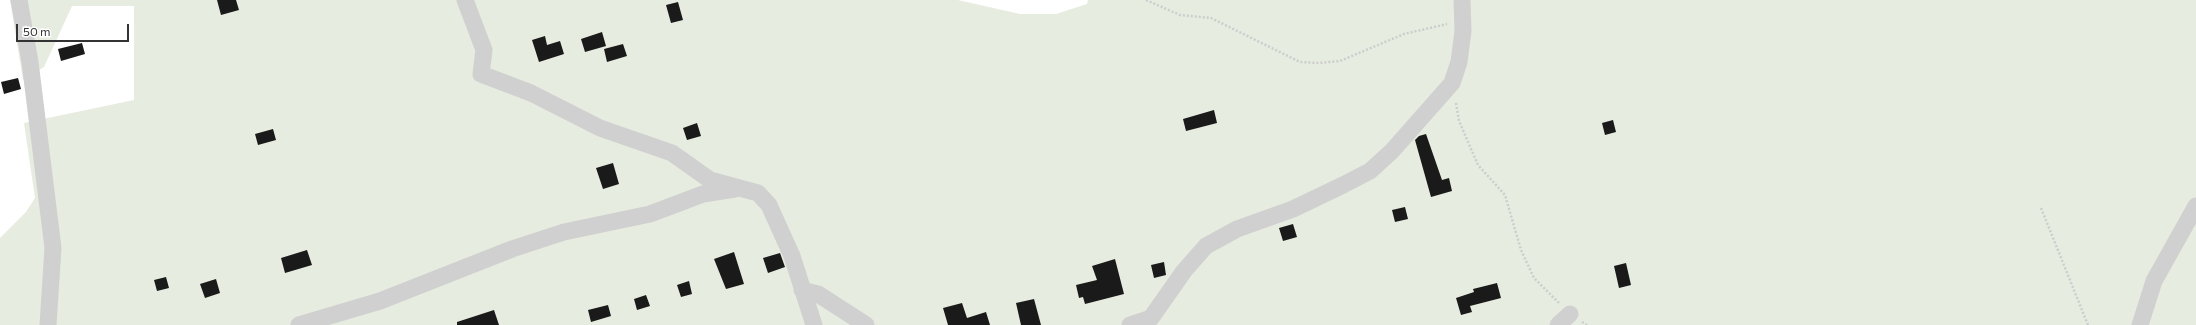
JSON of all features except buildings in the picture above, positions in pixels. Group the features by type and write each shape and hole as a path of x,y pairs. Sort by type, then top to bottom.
{"street":[{"path":"19,0 30,62 53,248 48,325"},
{"path":"465,0 484,50 481,74 531,92 600,128 672,153 710,180 758,193 769,205 792,256 814,325"},
{"path":"1130,325 1151,318 1184,270 1206,246 1237,229 1293,209 1370,171 1392,151 1452,83 1459,62 1462,0"},
{"path":"299,325 380,301 512,250 564,232 650,214 703,194 738,188"},
{"path":"2140,325 2154,281 2196,206"},
{"path":"802,290 818,294 866,325"}],"path":[{"path":"1146,0 1180,15 1211,18 1300,62 1319,63 1340,61 1404,34 1462,21"},
{"path":"1452,83 1459,121 1478,165 1505,195 1521,250 1534,278 1564,319 1587,325"},
{"path":"2041,208 2088,325"}],"shaded area":[{"path":"10,0 958,0 1020,14 1056,14 1087,4 1088,0 2196,0 2196,325 0,325 0,238 26,212 35,198 24,123 134,100 134,6 72,6 44,67 23,80"}]}
